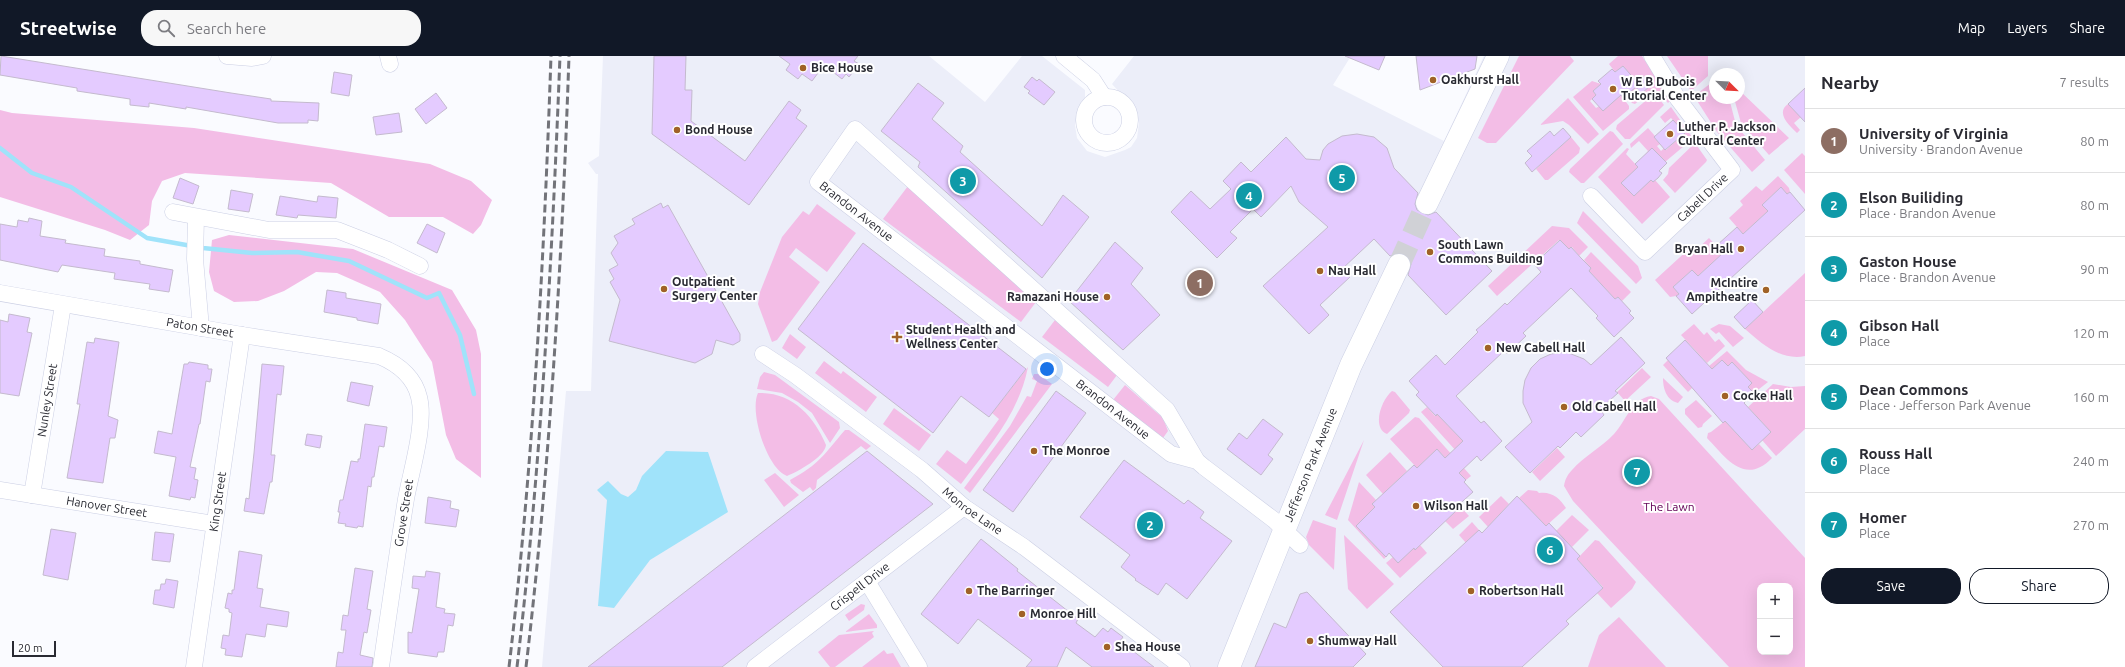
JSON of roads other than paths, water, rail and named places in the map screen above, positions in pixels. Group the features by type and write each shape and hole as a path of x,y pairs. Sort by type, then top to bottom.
{"main road":[{"path":"1427,203 1498,56"},
{"name":"Jefferson Park Avenue","path":"1229,667 1293,538 1351,365 1399,265"}],"street":[{"path":"227,56 252,58 263,56"},
{"path":"1064,56 1093,80 1104,97"},
{"name":"Cabell Drive","path":"1591,196 1645,252 1732,170 1678,99 1652,56"},
{"name":"Brandon Avenue","path":"1197,461 1171,454 818,182 854,129 1167,410 1197,461 1293,538"},
{"path":"172,212 269,230 337,230 388,250 420,266"},
{"path":"196,217 195,259 202,328"},
{"name":"Paton Street","path":"0,293 242,335 379,356 398,366"},
{"name":"Nunley Street","path":"32,495 63,305"},
{"name":"King Street","path":"194,667 242,335"},
{"name":"Monroe Lane","path":"763,354 795,375 922,470 964,507 1024,547 1182,667"},
{"name":"Grove Street","path":"381,667 421,406 419,395 413,382 405,371 398,366"},
{"name":"Hanover Street","path":"0,490 214,524"},
{"name":"Crispell Drive","path":"755,667 868,583 964,507"},
{"path":"868,583 919,667"}],"water":[{"path":"666,451 708,452 728,512 650,560 614,608 598,606 607,500 597,490 608,481 621,494 628,497 636,490 642,476"}],"waterway":[{"path":"0,148 32,173 71,187 147,238 203,248 252,253 297,252 349,261 427,298 439,293 460,335 474,394"}],"tunnel":[{"path":"1399,265 1427,203"}],"railway":[{"path":"509,667 525,515 531,439 541,286 551,56"},
{"path":"517,667 533,515 539,438 549,285 560,56"},
{"path":"526,667 542,515 554,362 563,209 569,56"}],"place":[{"name":"Bice House","path":"803,68"},
{"name":"Oakhurst Hall","path":"1433,80"},
{"name":"W E B Dubois Tutorial Center","path":"1613,89"},
{"name":"Bond House","path":"677,130"},
{"name":"Luther P. Jackson Cultural Center","path":"1670,134"},
{"name":"Dean Commons","path":"1342,178"},
{"name":"Gaston House","path":"963,181"},
{"name":"Gibson Hall","path":"1249,196"},
{"name":"Bryan Hall","path":"1741,249"},
{"name":"South Lawn Commons Building","path":"1430,252"},
{"name":"Nau Hall","path":"1320,271"},
{"name":"University of Virginia","path":"1200,283"},
{"name":"Outpatient Surgery Center","path":"664,289"},
{"name":"McIntire Ampitheatre","path":"1766,290"},
{"name":"Ramazani House","path":"1107,297"},
{"name":"Student Health and Wellness Center","path":"897,337"},
{"name":"New Cabell Hall","path":"1488,348"},
{"name":"Cocke Hall","path":"1725,396"},
{"name":"Old Cabell Hall","path":"1564,407"},
{"name":"The Monroe","path":"1034,451"},
{"name":"Homer","path":"1637,472"},
{"name":"Wilson Hall","path":"1416,506"},
{"name":"Elson Builiding","path":"1150,525"},
{"name":"Rouss Hall","path":"1550,550"},
{"name":"The Barringer","path":"969,591"},
{"name":"Robertson Hall","path":"1471,591"},
{"name":"Monroe Hill","path":"1022,614"},
{"name":"Shumway Hall","path":"1310,641"},
{"name":"Shea House","path":"1107,647"}],"park label":[{"name":"The Lawn","path":"1669,507"}]}
